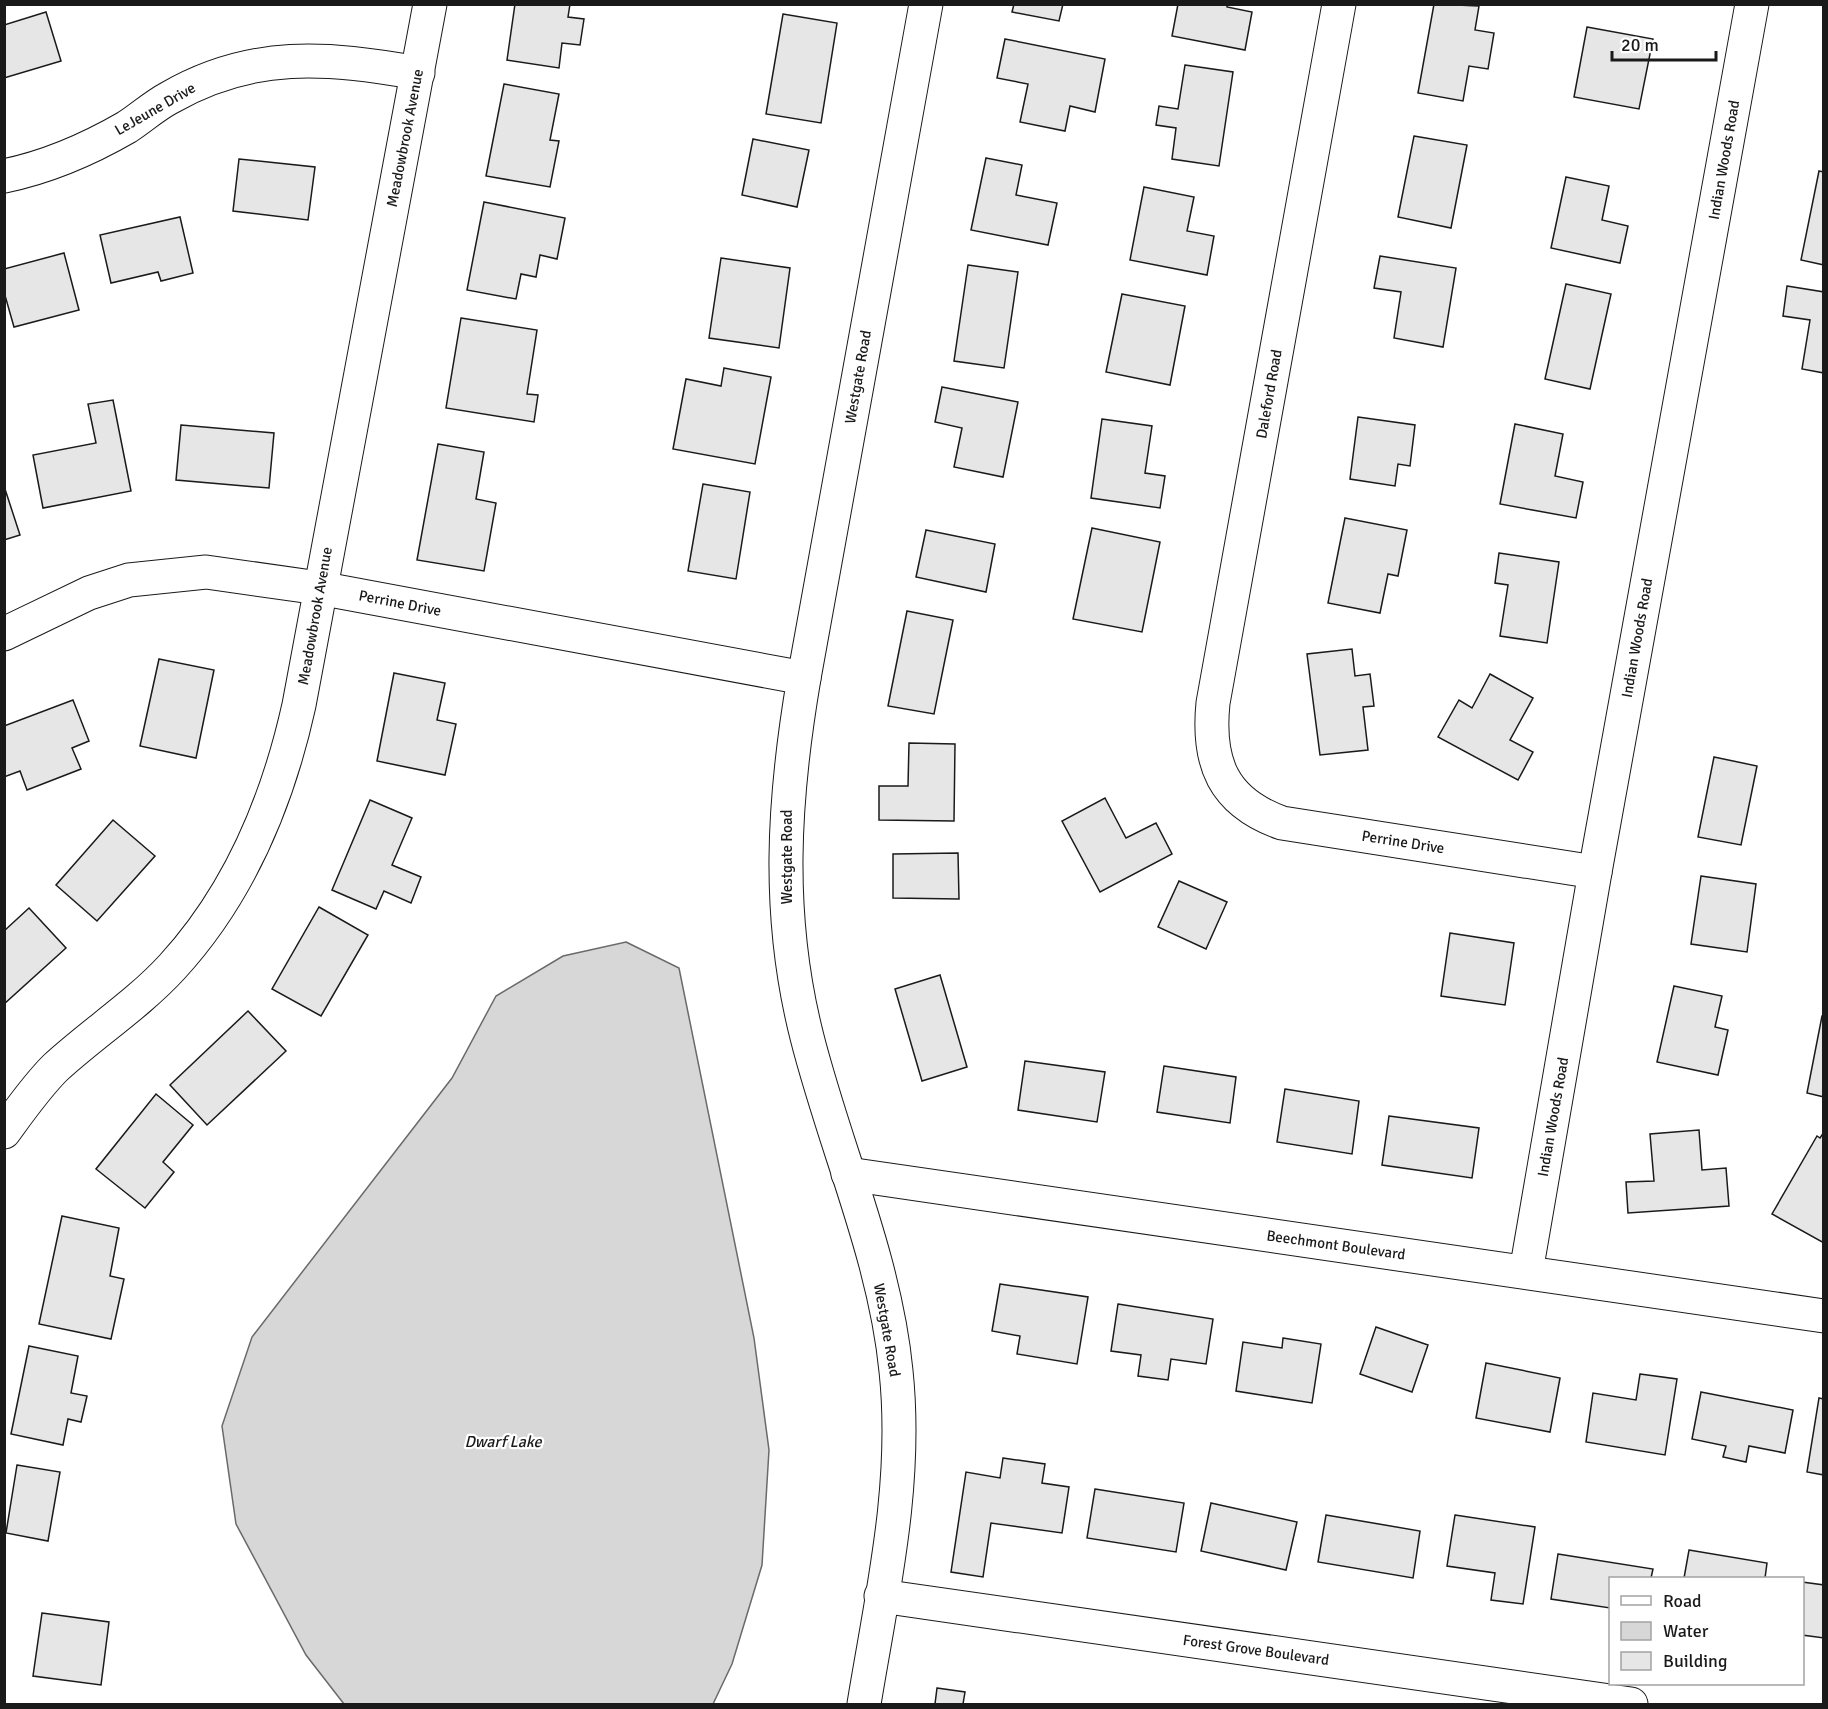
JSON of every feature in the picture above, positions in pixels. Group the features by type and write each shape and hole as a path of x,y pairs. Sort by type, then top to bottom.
{"street":[{"name":"Meadowbrook Avenue","path":"4,1132 54,1070 171,967 208,923 237,875 265,818 286,761 430,4"},
{"name":"Westgate Road","path":"864,1704 897,1495 900,1440 896,1371 880,1283 807,1037 792,962 787,916 785,834 787,793 804,678 926,4"},
{"name":"Daleford Road","path":"1225,782 1213,752 1211,728 1213,703 1339,4"},
{"name":"Indian Woods Road","path":"1526,1272 1595,872 1752,4"},
{"name":"LeJeune Drive","path":"4,176 57,161 91,146 192,86 250,67 278,62 330,59 417,73"},
{"name":"Perrine Drive","path":"4,633 89,592 129,580 169,574 206,572 319,588 804,678"},
{"name":"Perrine Drive","path":"1225,782 1250,808 1282,823 1595,872"},
{"name":"Beechmont Boulevard","path":"848,1174 1824,1316"},
{"name":"Forest Grove Boulevard","path":"881,1596 1631,1704"}],"water":[{"name":"Dwarf Lake","path":"626,942 679,968 754,1338 769,1450 762,1565 732,1664 713,1704 344,1704 306,1655 236,1524 222,1426 252,1337 452,1078 496,996 563,956"}],"building":[{"path":"515,4 570,4 568,17 584,19 580,45 562,43 559,68 507,60"},
{"path":"1014,4 1063,4 1059,21 1012,12"},
{"path":"1178,4 1227,4 1227,7 1252,12 1245,50 1172,36"},
{"path":"1434,4 1479,6 1475,30 1494,33 1488,69 1469,66 1463,101 1418,93"},
{"path":"46,12 61,61 4,78 4,25"},
{"path":"783,14 837,23 821,123 766,114"},
{"path":"1587,27 1653,39 1639,109 1574,97"},
{"path":"1005,39 1105,59 1095,112 1070,106 1065,131 1020,122 1028,84 997,78"},
{"path":"1185,65 1233,72 1219,166 1172,159 1176,128 1156,125 1159,106 1178,109"},
{"path":"504,84 559,94 550,140 559,141 550,187 486,176"},
{"path":"1414,136 1467,145 1451,228 1398,217"},
{"path":"753,139 809,150 797,207 742,195"},
{"path":"986,158 1022,165 1016,195 1057,203 1048,245 971,230"},
{"path":"239,159 315,167 308,220 233,211"},
{"path":"1819,171 1824,172 1824,265 1801,260"},
{"path":"1566,177 1609,186 1602,220 1628,226 1620,263 1551,248"},
{"path":"1144,187 1194,197 1187,231 1214,236 1207,275 1130,260"},
{"path":"484,202 565,218 557,259 540,255 536,277 521,274 516,299 467,290"},
{"path":"180,217 193,273 161,281 158,272 111,283 100,235"},
{"path":"64,253 79,310 14,327 4,292 4,269"},
{"path":"1380,256 1456,268 1443,347 1394,338 1401,292 1374,288"},
{"path":"721,258 790,268 779,348 709,338"},
{"path":"968,265 1018,272 1004,368 954,361"},
{"path":"1566,284 1611,294 1590,389 1545,379"},
{"path":"1787,286 1824,292 1824,373 1802,369 1810,320 1783,316"},
{"path":"1122,294 1185,306 1170,385 1106,372"},
{"path":"461,318 537,330 527,394 538,395 534,422 446,408"},
{"path":"724,368 771,377 755,464 673,449 686,379 721,386"},
{"path":"942,387 1018,402 1003,477 954,467 962,428 935,422"},
{"path":"113,400 131,491 43,508 33,455 96,443 88,404"},
{"path":"1358,417 1415,425 1410,466 1398,464 1395,486 1350,479"},
{"path":"1102,419 1152,426 1145,473 1165,476 1160,508 1091,498"},
{"path":"1515,424 1563,434 1555,476 1583,482 1576,518 1500,504"},
{"path":"181,425 274,433 269,488 176,480"},
{"path":"438,444 484,452 476,499 496,503 484,571 417,560"},
{"path":"703,484 750,492 736,579 688,571"},
{"path":"4,486 20,535 4,540"},
{"path":"1345,518 1407,530 1398,576 1388,574 1380,613 1328,603"},
{"path":"1092,528 1160,542 1142,632 1073,619"},
{"path":"926,530 995,544 986,592 916,577"},
{"path":"1499,553 1559,562 1547,643 1500,636 1508,585 1495,583"},
{"path":"907,611 953,620 934,714 888,706"},
{"path":"1352,649 1355,676 1370,674 1374,706 1363,707 1368,750 1320,755 1307,654"},
{"path":"159,659 214,670 196,758 140,746"},
{"path":"394,673 445,683 437,720 456,724 445,775 377,761"},
{"path":"1490,674 1533,698 1510,740 1533,752 1518,780 1438,737 1459,700 1472,708"},
{"path":"73,700 89,741 72,748 81,769 27,790 20,771 4,777 4,726"},
{"path":"909,743 955,744 954,821 879,820 879,786 908,786"},
{"path":"1714,757 1757,766 1741,845 1698,837"},
{"path":"1105,798 1126,838 1156,823 1172,854 1100,892 1062,821"},
{"path":"370,800 412,818 392,865 421,877 411,903 384,891 376,909 332,890"},
{"path":"113,820 155,856 97,921 56,885"},
{"path":"958,853 959,899 893,898 893,854"},
{"path":"1701,876 1756,884 1747,952 1691,944"},
{"path":"1179,881 1227,902 1206,949 1158,927"},
{"path":"319,907 368,935 321,1016 272,989"},
{"path":"29,908 66,948 4,1004 4,931"},
{"path":"1450,933 1514,943 1505,1005 1441,996"},
{"path":"940,975 967,1067 922,1081 895,989"},
{"path":"1674,986 1722,996 1715,1027 1728,1030 1718,1075 1657,1062"},
{"path":"248,1011 286,1051 207,1125 170,1085"},
{"path":"1822,1016 1824,1016 1824,1097 1807,1093"},
{"path":"1025,1061 1105,1072 1097,1122 1018,1110"},
{"path":"1164,1066 1236,1077 1230,1123 1157,1112"},
{"path":"1285,1089 1359,1101 1352,1154 1277,1142"},
{"path":"156,1094 193,1125 163,1162 174,1172 145,1208 96,1169"},
{"path":"1389,1116 1479,1128 1472,1178 1382,1165"},
{"path":"1699,1130 1702,1170 1726,1168 1729,1206 1628,1213 1626,1182 1654,1181 1650,1134"},
{"path":"1824,1132 1824,1243 1772,1214 1817,1136 1820,1138"},
{"path":"62,1216 119,1228 110,1276 124,1279 111,1339 39,1324"},
{"path":"1000,1284 1088,1297 1077,1364 1017,1354 1020,1336 992,1331"},
{"path":"1118,1304 1213,1319 1206,1364 1171,1359 1168,1380 1138,1376 1141,1355 1111,1351"},
{"path":"1376,1327 1428,1345 1412,1392 1360,1374"},
{"path":"1283,1338 1321,1344 1312,1403 1236,1391 1243,1342 1282,1348"},
{"path":"29,1346 78,1356 71,1393 87,1396 81,1422 68,1419 63,1445 11,1434"},
{"path":"1486,1363 1560,1378 1550,1432 1476,1418"},
{"path":"1640,1374 1677,1379 1665,1455 1586,1442 1593,1393 1636,1400"},
{"path":"1701,1392 1793,1410 1785,1453 1749,1446 1746,1462 1723,1457 1726,1446 1692,1439"},
{"path":"1819,1398 1824,1399 1824,1475 1807,1472"},
{"path":"1003,1458 1045,1464 1042,1483 1069,1487 1062,1533 991,1523 983,1577 951,1572 966,1472 1000,1478"},
{"path":"17,1465 60,1472 48,1541 6,1533"},
{"path":"1095,1489 1184,1503 1176,1552 1087,1538"},
{"path":"1211,1503 1297,1522 1286,1570 1201,1551"},
{"path":"1326,1515 1420,1531 1413,1578 1318,1562"},
{"path":"1455,1515 1535,1527 1523,1604 1491,1600 1495,1573 1447,1566"},
{"path":"1689,1550 1767,1563 1765,1577 1684,1577"},
{"path":"1558,1554 1653,1569 1651,1577 1609,1577 1609,1608 1551,1599"},
{"path":"1804,1582 1824,1585 1824,1638 1804,1635"},
{"path":"42,1613 109,1622 101,1685 33,1676"},
{"path":"937,1688 965,1692 963,1704 935,1704"}]}
